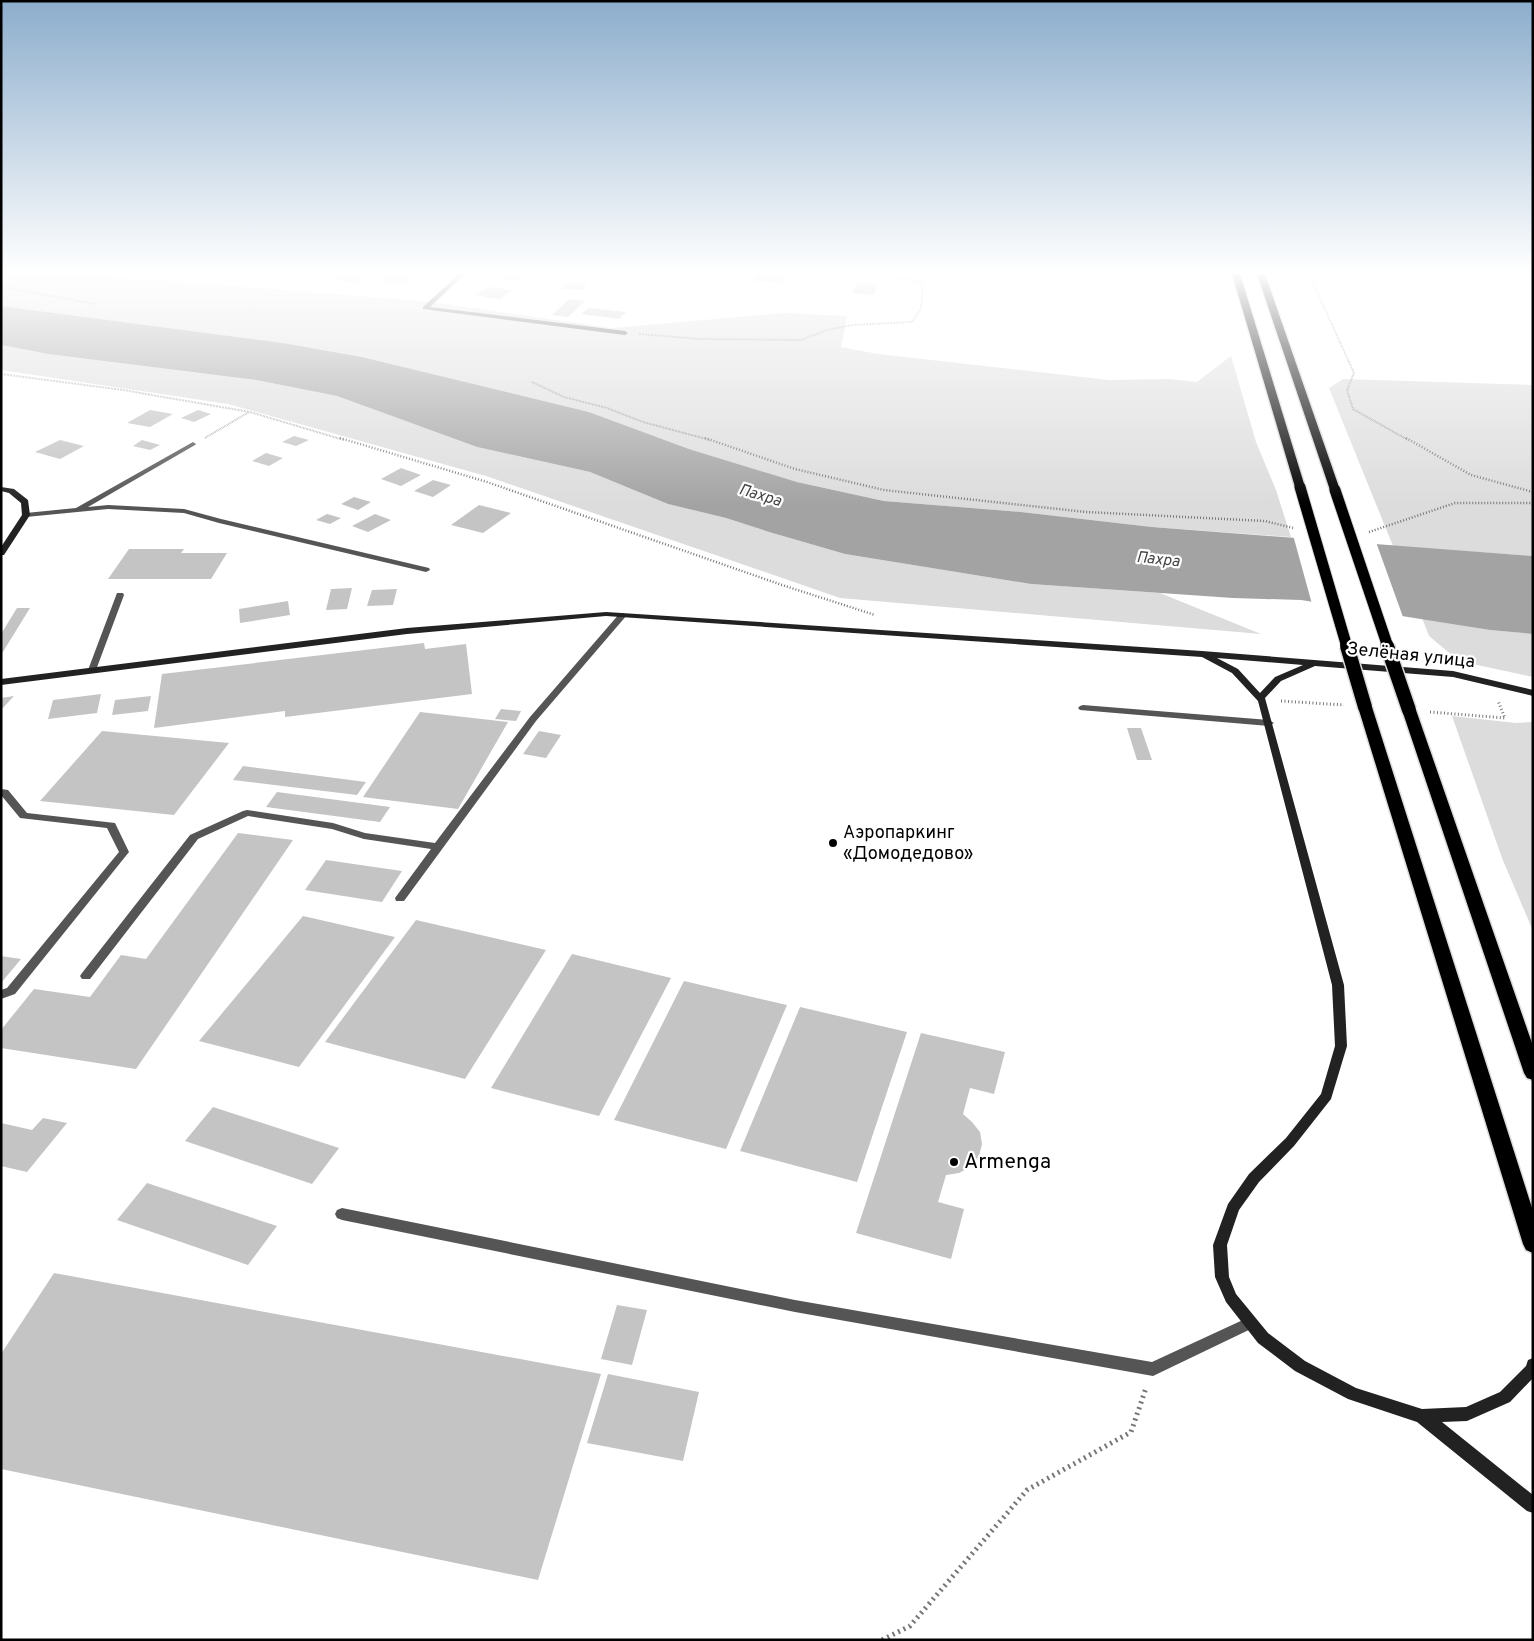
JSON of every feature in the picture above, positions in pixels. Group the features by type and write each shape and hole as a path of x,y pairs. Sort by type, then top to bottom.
{"highway":[{"path":"1259,351 1365,707 1533,1244"},
{"path":"1287,351 1533,1073"}],"street":[{"path":"76,510 193,444"},
{"path":"1,488 11,492 25,502 26,515 13,538 1,553"},
{"path":"26,515 108,507 184,510 219,521 426,570"},
{"path":"92,670 120,595"},
{"name":"Зелёная улица","path":"1,682 407,631 606,614 1202,654 1453,674 1533,693"},
{"path":"400,898 533,719 623,615"},
{"path":"1202,654 1235,671 1262,699 1338,984 1340,1046 1327,1096 1290,1142 1254,1178 1233,1208 1220,1245 1222,1277 1231,1298 1263,1338 1300,1366 1353,1394 1422,1416 1467,1414 1505,1396 1532,1369 1533,1365"},
{"path":"1262,699 1278,679 1315,663"},
{"path":"1083,708 1269,723"},
{"path":"1,792 5,792 24,816 111,826 124,852 11,991 1,995"},
{"path":"86,976 194,837 247,813 333,826 364,836 438,847"},
{"path":"342,1214 795,1306 1153,1369 1250,1322"},
{"path":"1422,1416 1533,1505"}],"path":[{"path":"1344,351 1354,372 1347,390 1352,409 1471,475 1533,492"},
{"path":"1,374 123,390 250,412 487,482 782,585 875,615"},
{"path":"532,382 564,397 607,408 643,422 715,441 795,469 884,490 1086,512 1265,521 1296,528"},
{"path":"193,444 250,412"},
{"path":"1368,532 1376,531 1455,503 1533,503"},
{"path":"1262,699 1365,707"},
{"path":"1409,710 1505,718"},
{"path":"882,1640 910,1626 1027,1490 1131,1432 1153,1369"}],"shaded area":[{"path":"1,351 30,351 256,380 337,396 477,447 590,472 668,504 726,518 845,554 1031,584 1160,593 1261,634 840,598 486,476 228,404 1,370"},
{"path":"325,351 860,351 1109,380 1168,379 1197,382 1231,356 1256,442 1276,490 1291,537 1152,527 1021,512 884,501 797,482 689,449 589,412 362,357"},
{"path":"1343,379 1533,385 1533,556 1393,546 1329,388"},
{"path":"1422,618 1490,630 1533,634 1533,677 1459,661 1429,636"},
{"path":"1452,716 1516,723 1533,722 1533,931 1502,858"}],"water":[{"name":"Пахра","path":"30,351 326,351 362,357 589,412 689,449 797,482 884,501 1021,512 1152,527 1533,556 1533,634 1490,630 1301,600 1233,598 1031,584 845,554 726,518 668,504 590,472 477,447 337,396 256,380"}],"pier":[{"path":"1293,535 1376,542 1403,617 1312,604"}],"building":[{"path":"150,410 173,414 150,427 127,423"},
{"path":"198,410 211,414 194,422 181,418"},
{"path":"294,436 309,440 296,446 282,442"},
{"path":"60,440 84,446 60,459 35,452"},
{"path":"142,440 160,445 150,450 133,446"},
{"path":"266,453 283,458 269,466 252,461"},
{"path":"401,468 421,475 401,486 381,479"},
{"path":"433,480 451,485 433,497 414,491"},
{"path":"354,497 371,502 358,510 341,504"},
{"path":"479,505 511,513 483,533 451,525"},
{"path":"327,514 341,518 330,524 316,520"},
{"path":"375,514 391,520 368,532 352,526"},
{"path":"129,549 184,549 181,553 227,553 211,579 108,579"},
{"path":"352,588 347,609 326,610 331,589"},
{"path":"397,589 393,605 367,606 372,590"},
{"path":"288,601 290,615 240,623 239,609"},
{"path":"17,608 30,608 1,655 1,634"},
{"path":"424,643 425,649 466,644 472,694 285,717 285,711 154,728 162,674"},
{"path":"101,694 97,713 48,719 53,700"},
{"path":"14,696 1,710 1,698"},
{"path":"151,696 148,711 112,715 115,700"},
{"path":"501,709 521,711 516,721 495,719"},
{"path":"420,712 508,722 458,809 363,797"},
{"path":"1127,728 1141,728 1152,760 1137,760"},
{"path":"102,731 229,743 174,815 40,801"},
{"path":"539,731 561,735 546,758 523,754"},
{"path":"243,766 366,782 357,795 233,780"},
{"path":"277,792 390,807 380,822 266,807"},
{"path":"238,833 293,840 136,1069 1,1048 1,1030 34,989 90,997 121,955 146,959"},
{"path":"326,860 402,871 382,902 305,890"},
{"path":"303,916 395,937 299,1067 199,1041"},
{"path":"416,920 546,950 465,1079 325,1042"},
{"path":"572,954 671,978 599,1116 491,1088"},
{"path":"1,956 21,959 1,983"},
{"path":"684,981 787,1005 726,1149 614,1120"},
{"path":"800,1007 907,1032 857,1182 740,1151"},
{"path":"921,1033 1005,1052 994,1094 970,1088 963,1114 980,1132 982,1144 979,1156 972,1166 959,1173 946,1175 938,1202 964,1209 951,1259 856,1233"},
{"path":"213,1107 339,1148 312,1184 185,1141"},
{"path":"43,1118 67,1123 27,1172 1,1166 1,1123 32,1130"},
{"path":"147,1183 277,1226 248,1265 117,1220"},
{"path":"54,1273 601,1374 538,1580 1,1469 1,1354"},
{"path":"617,1305 647,1310 632,1365 601,1359"},
{"path":"608,1374 699,1392 683,1461 587,1443"}],"place":[{"name":"Аэропаркинг «Домодедово»","path":"833,843"},
{"name":"Armenga","path":"954,1162"}]}
